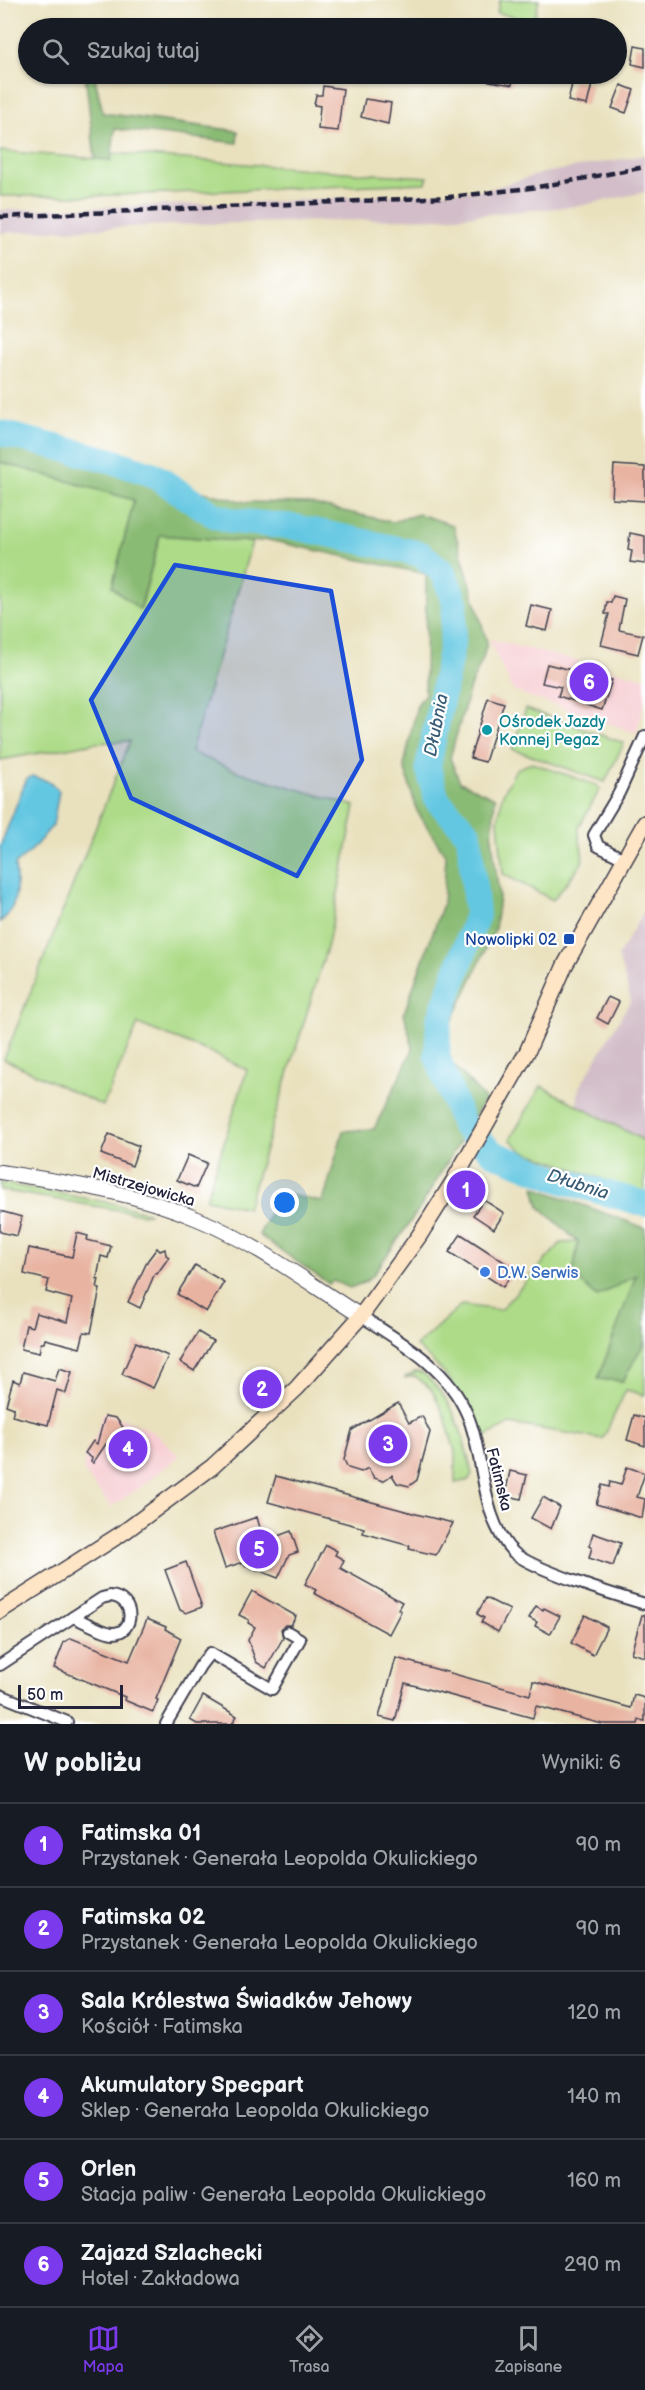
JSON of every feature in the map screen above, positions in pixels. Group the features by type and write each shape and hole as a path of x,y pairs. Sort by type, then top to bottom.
{"main road":[{"path":"0,1611 133,1527 212,1467 297,1388 361,1316 419,1236 491,1116 527,1052 565,965 645,823"}],"street":[{"path":"624,859 598,846 594,835 619,793 645,736"},
{"name":"Mistrzejowicka","path":"0,1172 127,1195 198,1219 270,1258 361,1316"},
{"name":"Fatimska","path":"361,1316 420,1356 439,1373 457,1396 471,1424 495,1520 502,1536 514,1553 544,1569 645,1604"},
{"path":"0,1665 102,1598 110,1596 123,1600 130,1614 125,1627 113,1633 74,1617"},
{"path":"166,1724 210,1653 272,1689 300,1640 288,1632"},
{"path":"0,1695 67,1722"}],"highlighted area":[{"path":"175,565 331,591 362,760 297,876 131,798 91,700"}],"shaded area":[{"path":"645,155 645,192 579,206 444,218 169,225 0,233 0,210 260,202 486,190 543,173"},
{"path":"489,639 645,678 645,699 637,733 513,691"},
{"path":"645,909 645,1141 577,1104 579,1088 631,1000 618,956"},
{"path":"103,1412 144,1427 159,1436 179,1456 141,1487 111,1507 84,1472 85,1453 96,1436"}],"green space":[{"path":"500,0 539,0 535,18 520,18 497,13"},
{"path":"86,84 96,84 103,113 238,131 237,143 115,129 111,160 95,159"},
{"path":"0,151 111,160 112,153 428,177 426,183 91,196 0,196"},
{"path":"0,443 245,502 308,503 392,522 419,514 453,525 487,642 483,658 470,687 450,758 460,782 495,798 492,838 499,896 495,929 445,1037 450,1061 485,1099 420,1208 373,1275 365,1282 350,1288 333,1281 329,1284 259,1235 279,1193 323,1202 343,1131 374,1129 413,1049 404,1013 443,904 446,856 417,811 404,766 417,705 425,694 426,574 268,540 252,542 160,535 140,610 112,587 134,500 0,462"},
{"path":"0,462 134,500 112,587 141,608 160,535 252,542 191,752 239,772 355,806 328,944 247,1208 206,1199 247,1070 212,1053 138,1024 103,1106 4,1059 130,741 95,743 0,760"},
{"path":"526,709 624,743 605,782 512,749"},
{"path":"532,763 596,785 600,789 579,827 582,863 553,900 503,874 498,821 502,796 516,769"},
{"path":"541,1086 645,1141 645,1194 523,1151 510,1139"},
{"path":"0,1183 111,1203 150,1213 142,1214 0,1190"},
{"path":"534,1187 645,1228 645,1341 623,1381 598,1379 636,1275 597,1297 573,1275 578,1242 539,1206"},
{"path":"578,1242 573,1275 637,1274 598,1379 623,1381 645,1341 645,1395 626,1390 603,1439 510,1424 483,1438 471,1411 456,1387 416,1346 461,1305 500,1310 561,1243"},
{"path":"415,1372 428,1377 449,1404 463,1437 472,1474 469,1480 455,1483 455,1452 445,1417 432,1390 415,1376 404,1378"}],"water":[{"path":"32,776 50,782 59,791 53,825 30,852 15,864 14,903 0,922 0,847 26,780"}],"building":[{"path":"635,46 645,48 645,67 632,64"},
{"path":"572,84 592,84 587,105 568,101"},
{"path":"621,85 634,90 626,113 612,108"},
{"path":"323,86 343,89 338,131 318,129 320,106 314,105 316,95 322,95"},
{"path":"365,99 391,103 388,124 361,117"},
{"path":"614,465 645,467 645,501 612,499"},
{"path":"630,533 645,536 645,564 630,562 632,551 628,550"},
{"path":"613,596 625,599 619,630 643,635 638,654 601,645 609,614 605,614 607,602 611,603"},
{"path":"531,605 552,610 547,631 526,626"},
{"path":"547,664 612,680 602,710 558,696 561,687 542,683"},
{"name":"Ośrodek Jazdy Konnej Pegaz","path":"488,698 504,703 485,762 470,758"},
{"path":"608,997 619,1002 608,1024 597,1018"},
{"path":"109,1134 139,1146 132,1166 101,1154"},
{"path":"188,1155 207,1163 196,1188 177,1180"},
{"path":"484,1200 504,1213 494,1229 473,1215"},
{"path":"0,1211 22,1217 17,1236 0,1232"},
{"path":"77,1233 88,1236 87,1240 111,1246 108,1258 101,1256 97,1279 99,1279 97,1288 100,1289 91,1333 84,1332 80,1348 45,1339 44,1343 41,1343 39,1353 21,1349 26,1325 32,1327 36,1313 67,1322 72,1299 46,1292 49,1280 24,1274 29,1248 72,1257"},
{"path":"461,1234 515,1269 503,1287 449,1252"},
{"path":"157,1248 160,1251 165,1249 169,1257 157,1274 155,1273 140,1308 128,1302 148,1260"},
{"path":"195,1265 224,1282 206,1312 177,1294"},
{"path":"198,1332 213,1341 194,1371 180,1362"},
{"path":"136,1342 168,1356 153,1388 122,1374"},
{"path":"59,1368 72,1372 66,1393 57,1390 48,1425 12,1416 14,1408 6,1405 13,1380 20,1383 23,1372 55,1381"},
{"path":"398,1403 409,1423 422,1416 430,1432 417,1480 409,1486 397,1483 392,1475 383,1481 374,1478 368,1468 361,1472 348,1468 344,1460 352,1430"},
{"path":"634,1415 645,1418 645,1446 627,1440"},
{"path":"105,1416 116,1418 140,1450 122,1465 106,1444 93,1463 92,1458 85,1453 93,1441 97,1444"},
{"path":"627,1467 645,1473 637,1497 645,1499 642,1518 596,1504 602,1485 609,1487 610,1482 621,1485"},
{"path":"510,1471 527,1475 521,1499 505,1495"},
{"path":"276,1476 453,1523 436,1555 409,1549 410,1546 363,1533 364,1528 268,1502"},
{"path":"543,1497 560,1507 551,1529 531,1518"},
{"path":"257,1517 260,1528 278,1536 291,1531 298,1552 289,1555 278,1578 240,1563 225,1568 213,1532"},
{"path":"593,1533 621,1543 613,1566 589,1558 592,1547 589,1546"},
{"path":"326,1545 337,1551 335,1555 344,1560 340,1568 402,1602 398,1609 401,1611 389,1634 314,1593 316,1590 305,1584"},
{"path":"186,1562 202,1607 186,1613 180,1610 165,1570"},
{"path":"252,1591 296,1616 291,1625 285,1625 281,1629 283,1638 266,1668 256,1662 248,1640 255,1627 248,1623 249,1620 239,1615"},
{"path":"486,1598 510,1610 498,1632 481,1622 484,1618 477,1614"},
{"path":"536,1606 560,1616 550,1634 535,1626 537,1622 529,1618"},
{"path":"585,1615 607,1627 593,1655 571,1643"},
{"path":"642,1615 645,1615 645,1657 631,1653"},
{"path":"147,1619 166,1627 165,1629 181,1638 153,1712 124,1700 125,1697 54,1668 64,1642 71,1638 129,1661"},
{"path":"396,1658 530,1695 533,1681 631,1708 634,1695 645,1698 645,1721 639,1720 638,1724 602,1724 536,1706 533,1718 405,1683 395,1721 379,1717"},
{"path":"203,1696 237,1716 232,1724 197,1724 190,1720"}],"waterway":[{"name":"Dłubnia","path":"0,433 109,460 152,474 214,515 233,521 295,527 421,554 443,572 455,602 452,645 428,767 437,800 469,834 477,915 439,1021 437,1056 463,1125 493,1153 563,1181 645,1204"}],"railway":[{"path":"0,217 449,197 538,187 645,167"}],"place":[{"name":"Zajazd Szlachecki","path":"589,682"},
{"name":"Ośrodek Jazdy Konnej Pegaz","path":"487,730"},
{"name":"Nowolipki 02","path":"569,939"},
{"name":"Fatimska 01","path":"466,1190"},
{"name":"D.W. Serwis","path":"485,1272"},
{"name":"Fatimska 02","path":"262,1389"},
{"name":"Sala Królestwa Świadków Jehowy","path":"388,1444"},
{"name":"Akumulatory Specpart","path":"128,1449"},
{"name":"Orlen","path":"259,1549"}]}
